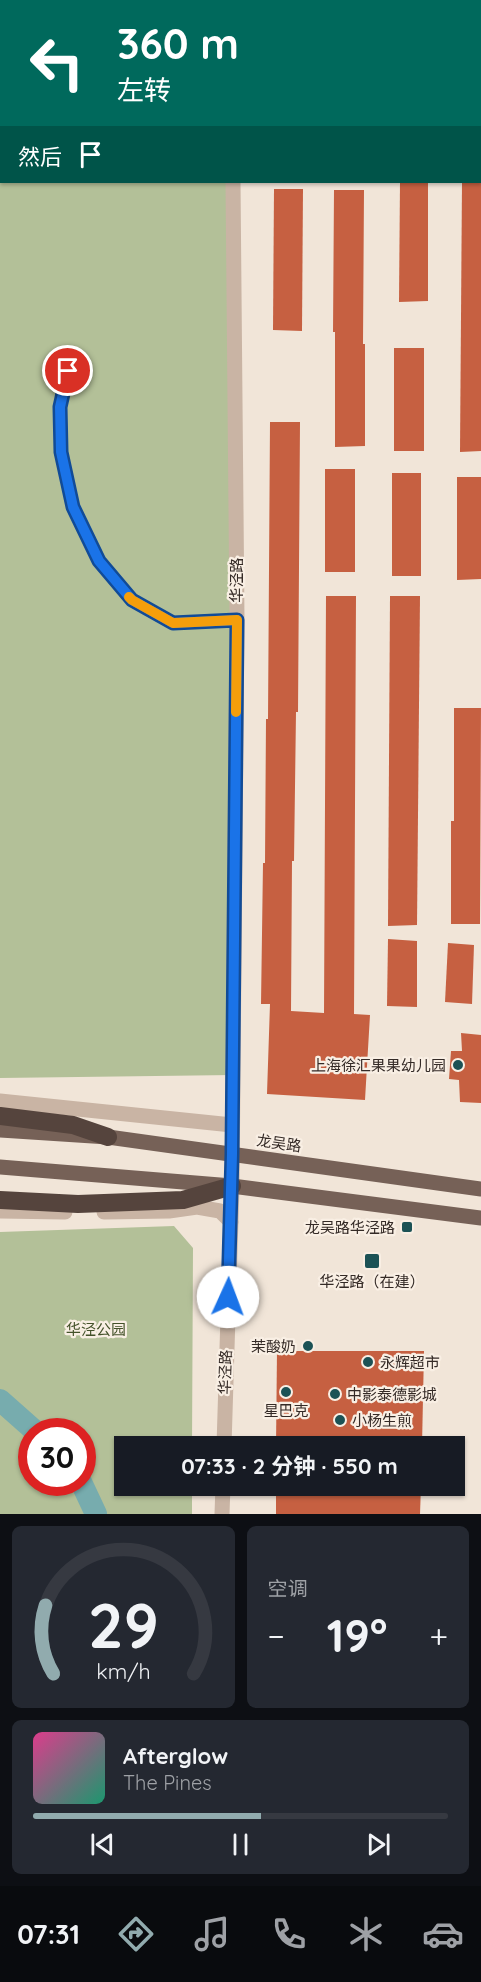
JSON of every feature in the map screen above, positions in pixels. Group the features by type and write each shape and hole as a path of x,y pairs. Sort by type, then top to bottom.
{"highway":[{"path":"0,1116 73,1125 108,1137"},
{"path":"0,1200 78,1204 183,1200 232,1186"}],"main road":[{"name":"龙吴路","path":"0,1130 108,1137 481,1189"},
{"path":"0,1167 232,1186 481,1218"}],"street":[{"name":"华泾路","path":"224,1436 232,1186 237,620 233,183"},
{"path":"0,1101 232,1125"},
{"path":"0,1211 169,1211 197,1207 220,1211 231,1222"},
{"path":"222,1514 223,1496"}],"lane":[{"path":"72,352 60,407 61,452 73,507 99,561 132,600 173,623 237,620"}],"green space":[{"path":"0,183 231,183 233,1075 0,1078"},
{"name":"华泾公园","path":"174,1226 193,1248 192,1436 114,1436 114,1496 192,1496 192,1514 0,1514 0,1232"}],"building":[{"path":"400,183 428,183 428,301 399,302"},
{"path":"462,183 481,183 481,451 460,452"},
{"path":"274,189 303,189 302,331 273,330"},
{"path":"334,190 364,190 365,446 335,447"},
{"path":"394,348 424,348 424,451 394,451"},
{"path":"270,422 300,422 298,712 296,712 294,861 292,861 291,1011 324,1013 326,596 356,596 354,1014 370,1015 365,1100 267,1094 270,1004 261,1004 266,719 268,719"},
{"path":"325,469 355,469 355,572 325,572"},
{"path":"392,473 421,473 421,576 392,576"},
{"path":"457,477 481,477 481,579 457,580"},
{"path":"390,596 420,596 417,925 388,926"},
{"path":"454,708 481,708 480,924 451,924"},
{"path":"388,939 417,941 417,1007 387,1006"},
{"path":"448,943 474,945 472,1004 445,1002"},
{"path":"461,1033 481,1035 481,1103 460,1102 459,1080 449,1079 451,1051 462,1051"},
{"path":"277,1351 424,1351 422,1436 276,1436"},
{"path":"276,1496 421,1496 420,1514 276,1514"}],"waterway":[{"path":"0,1400 20,1418"},
{"path":"88,1496 96,1514"}],"slow traffic":[{"path":"129,597 173,623 237,620 236,712"}],"place":[{"name":"上海徐汇果果幼儿园","path":"458,1065"},
{"name":"龙吴路华泾路","path":"407,1227"},
{"name":"华泾路（在建）","path":"372,1261"},
{"name":"茉酸奶","path":"308,1346"},
{"name":"永辉超市","path":"368,1362"},
{"name":"星巴克","path":"286,1392"},
{"name":"中影泰德影城","path":"335,1394"},
{"name":"小杨生煎","path":"340,1420"}],"route":[{"path":"68,371 60,407 61,452 73,507 99,561 132,600 173,623 237,620 232,1186 228,1297"}]}
